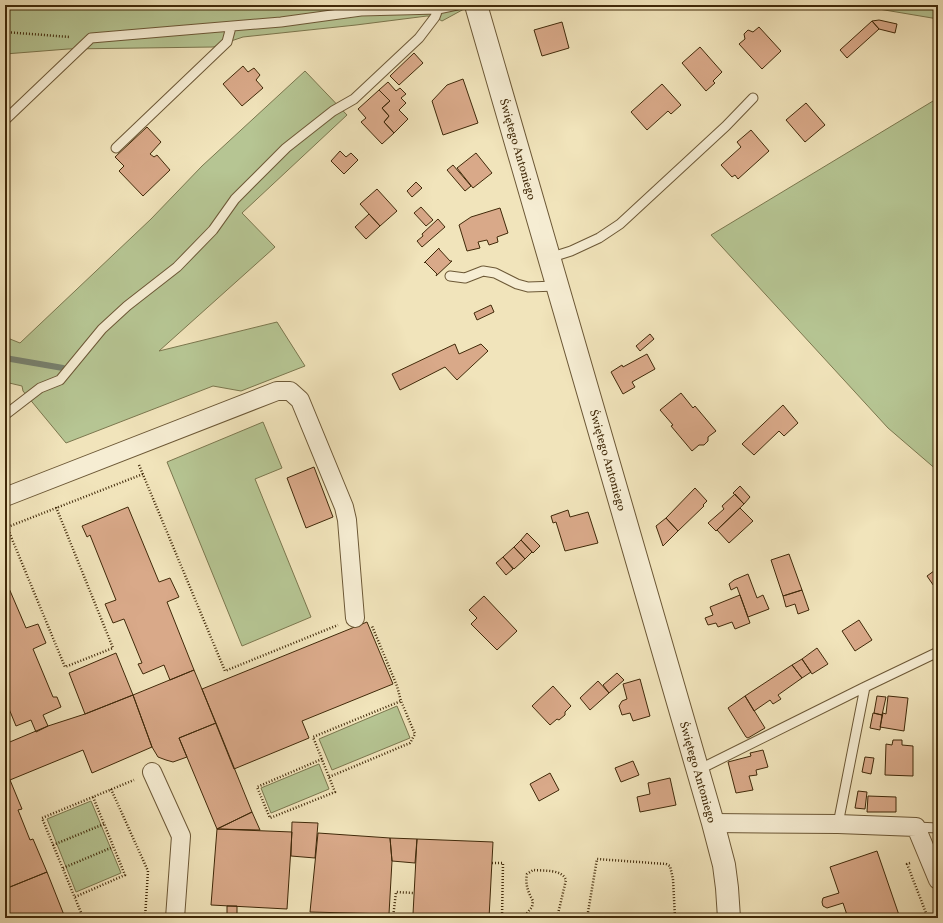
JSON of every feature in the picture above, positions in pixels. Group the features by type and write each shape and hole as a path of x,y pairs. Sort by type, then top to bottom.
{"street":[{"name":"Świętego Antoniego","path":"476,5 713,823 724,865 728,888 729,918"},
{"path":"5,497 278,391 290,391 300,400 344,507 347,520 354,618"},
{"path":"152,772 181,836 182,917"},
{"path":"713,823 838,824 916,827 938,880"}],"lane":[{"path":"5,120 91,38 231,27 361,12 438,10 457,5"},
{"path":"5,416 40,388 60,380 102,329 127,306 177,267 213,230 234,199 286,148 333,111 354,99 419,38 435,17 438,10"},
{"path":"116,148 226,42 231,27"},
{"path":"549,258 571,251 599,238 620,224 726,126 753,98"},
{"path":"450,276 465,278 483,271 495,273 517,284 528,287 557,286"},
{"path":"698,770 938,652"},
{"path":"838,824 865,687"},
{"path":"916,827 938,828"}],"path":[{"path":"5,32 58,37 91,38"},
{"path":"132,448 225,671 367,613 415,734 410,743 329,777"},
{"path":"56,507 113,648 65,667 6,527 56,507 143,474"},
{"path":"322,759 257,786 270,818 336,792 313,737 401,701"},
{"path":"82,918 42,818 152,772"},
{"path":"111,789 148,871 145,918"},
{"path":"74,897 125,875 93,797"},
{"path":"53,845 104,824"},
{"path":"63,868 114,847"},
{"path":"587,918 597,859 666,864 670,866 673,880 675,918"},
{"path":"492,863 503,863 502,918"},
{"path":"523,918 532,907 533,901 528,892 526,879 527,874 533,870 560,873 565,876 566,880 557,918"},
{"path":"393,918 396,892 414,893"},
{"path":"182,917 231,918"}],"green space":[{"path":"5,5 463,5 464,9 442,21 435,17 427,16 243,37 213,47 68,49 5,54"},
{"path":"855,5 938,5 938,19"},
{"path":"305,71 347,115 242,213 275,247 159,351 277,322 305,366 241,391 213,386 66,443 23,391 22,386 5,382 5,337 20,343 151,219 202,166"},
{"path":"938,98 938,471 888,428 711,235"},
{"path":"263,422 282,468 255,479 311,617 242,646 167,462"},
{"path":"397,706 410,738 332,770 319,739"},
{"path":"319,764 329,789 271,813 261,788"},
{"path":"91,801 121,873 76,892 47,819"}],"building":[{"path":"879,20 897,24 895,33 879,29 872,21"},
{"path":"872,21 879,29 847,58 840,50"},
{"path":"562,22 569,48 542,56 534,30"},
{"path":"759,27 781,51 762,69 739,44 745,39 744,34 748,30 753,32"},
{"path":"700,47 722,72 713,81 715,83 706,91 682,63"},
{"path":"414,53 423,63 399,85 390,76"},
{"path":"243,66 248,72 254,68 260,75 256,80 263,88 242,106 223,84"},
{"path":"463,79 478,123 443,135 432,101 447,85"},
{"path":"388,82 396,91 400,88 406,94 401,98 406,103 399,110 408,119 394,133 384,122 389,116 382,108 390,101 379,90"},
{"path":"662,84 681,105 671,114 668,111 647,130 631,112"},
{"path":"379,90 390,101 382,108 389,116 384,122 394,133 382,144 361,122 366,118 358,109"},
{"path":"806,103 825,125 805,142 786,120"},
{"path":"147,127 161,142 150,154 154,157 157,155 170,170 143,196 119,171 124,166 115,157"},
{"path":"751,130 769,151 738,179 735,175 732,177 721,165 741,147 737,142"},
{"path":"340,151 346,157 351,153 358,160 344,174 331,161"},
{"path":"476,153 492,173 473,188 457,168"},
{"path":"453,165 471,186 465,191 447,170"},
{"path":"416,182 422,188 412,197 407,191"},
{"path":"377,189 397,211 380,226 360,204"},
{"path":"421,207 433,220 426,226 414,213"},
{"path":"500,208 508,233 497,237 498,242 489,245 487,240 478,242 480,248 467,251 459,225 471,217"},
{"path":"369,214 380,226 366,239 355,227"},
{"path":"438,219 445,227 422,247 417,241 423,236 422,234"},
{"path":"439,248 450,261 452,261 436,276 437,274 425,262"},
{"path":"491,305 494,312 477,320 474,313"},
{"path":"650,334 654,339 640,351 636,346"},
{"path":"455,344 459,354 481,344 488,351 457,380 445,367 400,390 392,374"},
{"path":"647,354 655,369 632,382 635,387 623,394 611,372 622,365 623,367"},
{"path":"681,393 693,408 695,406 716,431 708,437 708,441 704,445 699,445 692,451 660,410"},
{"path":"783,405 798,423 784,436 779,431 754,455 742,444"},
{"path":"314,467 333,517 306,528 287,478"},
{"path":"740,486 750,497 744,504 733,493"},
{"path":"695,488 707,501 703,505 704,506 678,531 666,518"},
{"path":"735,494 744,504 716,531 708,523 724,509 722,506"},
{"path":"128,507 159,582 170,578 179,597 167,602 194,670 170,680 164,665 143,674 138,664 142,663 124,619 113,623 105,604 116,600 90,535 87,537 82,526"},
{"path":"740,508 753,521 729,543 717,530"},
{"path":"568,510 570,517 588,512 598,543 565,551 556,522 553,523 551,516"},
{"path":"666,518 678,531 663,546 656,526"},
{"path":"527,533 540,546 533,553 521,540"},
{"path":"521,540 532,552 525,559 514,547"},
{"path":"514,547 525,559 514,569 503,557"},
{"path":"789,554 802,590 783,596 771,560"},
{"path":"503,557 513,569 506,575 496,563"},
{"path":"938,568 938,592 927,576"},
{"path":"748,574 757,598 763,595 769,609 748,617 737,587 731,590 729,584 734,580"},
{"path":"5,579 26,628 38,624 46,643 33,649 53,697 57,697 61,707 43,715 48,726 36,732 31,720 16,726 5,699"},
{"path":"802,590 809,610 798,614 795,604 786,607 783,596"},
{"path":"740,595 750,623 735,629 732,622 718,627 716,623 708,625 705,618 713,615 710,607"},
{"path":"484,596 517,631 497,650 471,624 477,618 469,610"},
{"path":"859,620 872,640 855,651 842,631"},
{"path":"367,622 393,684 302,721 309,738 234,769 202,689"},
{"path":"817,648 828,664 812,674 802,659"},
{"path":"116,653 133,695 85,714 69,673"},
{"path":"802,659 811,672 802,678 792,665"},
{"path":"792,665 802,678 778,695 781,699 773,704 770,700 754,711 745,696"},
{"path":"194,670 216,723 179,738 187,757 173,762 158,757 152,747 133,695"},
{"path":"617,673 624,680 609,693 603,685"},
{"path":"640,679 650,716 633,721 630,713 622,715 619,706 622,701 627,699 623,684"},
{"path":"598,681 609,693 590,710 580,698"},
{"path":"553,686 571,706 565,712 565,715 550,725 532,706"},
{"path":"133,695 152,747 92,773 83,750 5,782 5,744 48,726 85,714"},
{"path":"745,696 765,728 748,738 728,708"},
{"path":"877,696 886,697 882,715 874,713"},
{"path":"888,696 908,698 904,731 880,727 883,713 886,714"},
{"path":"873,713 882,715 880,730 870,728"},
{"path":"216,723 252,812 217,829 179,738"},
{"path":"893,740 902,740 902,745 913,746 913,776 885,775 886,744 892,745"},
{"path":"763,750 768,767 756,770 757,775 749,776 753,790 736,793 728,762 751,756 750,753"},
{"path":"865,757 874,758 871,774 862,772"},
{"path":"633,761 639,775 621,782 615,768"},
{"path":"550,773 559,790 539,801 530,784"},
{"path":"670,778 676,805 640,812 637,797 650,794 648,783"},
{"path":"10,780 22,809 18,810 30,840 33,839 47,872 5,889 5,782"},
{"path":"858,791 867,792 865,809 855,808"},
{"path":"868,796 896,797 896,812 867,812"},
{"path":"252,812 260,830 217,829"},
{"path":"292,822 318,823 315,858 291,856"},
{"path":"217,829 292,832 287,909 211,905"},
{"path":"318,833 390,838 392,861 389,914 310,912"},
{"path":"390,838 417,839 415,863 392,861"},
{"path":"417,839 493,842 489,918 413,914"},
{"path":"877,851 900,918 848,918 843,903 827,908 823,906 823,898 839,893 830,867"},
{"path":"47,872 64,915 58,918 5,918 5,889"},
{"path":"227,906 237,906 237,918 227,918"}],"waterway":[{"path":"5,358 63,368"}]}
